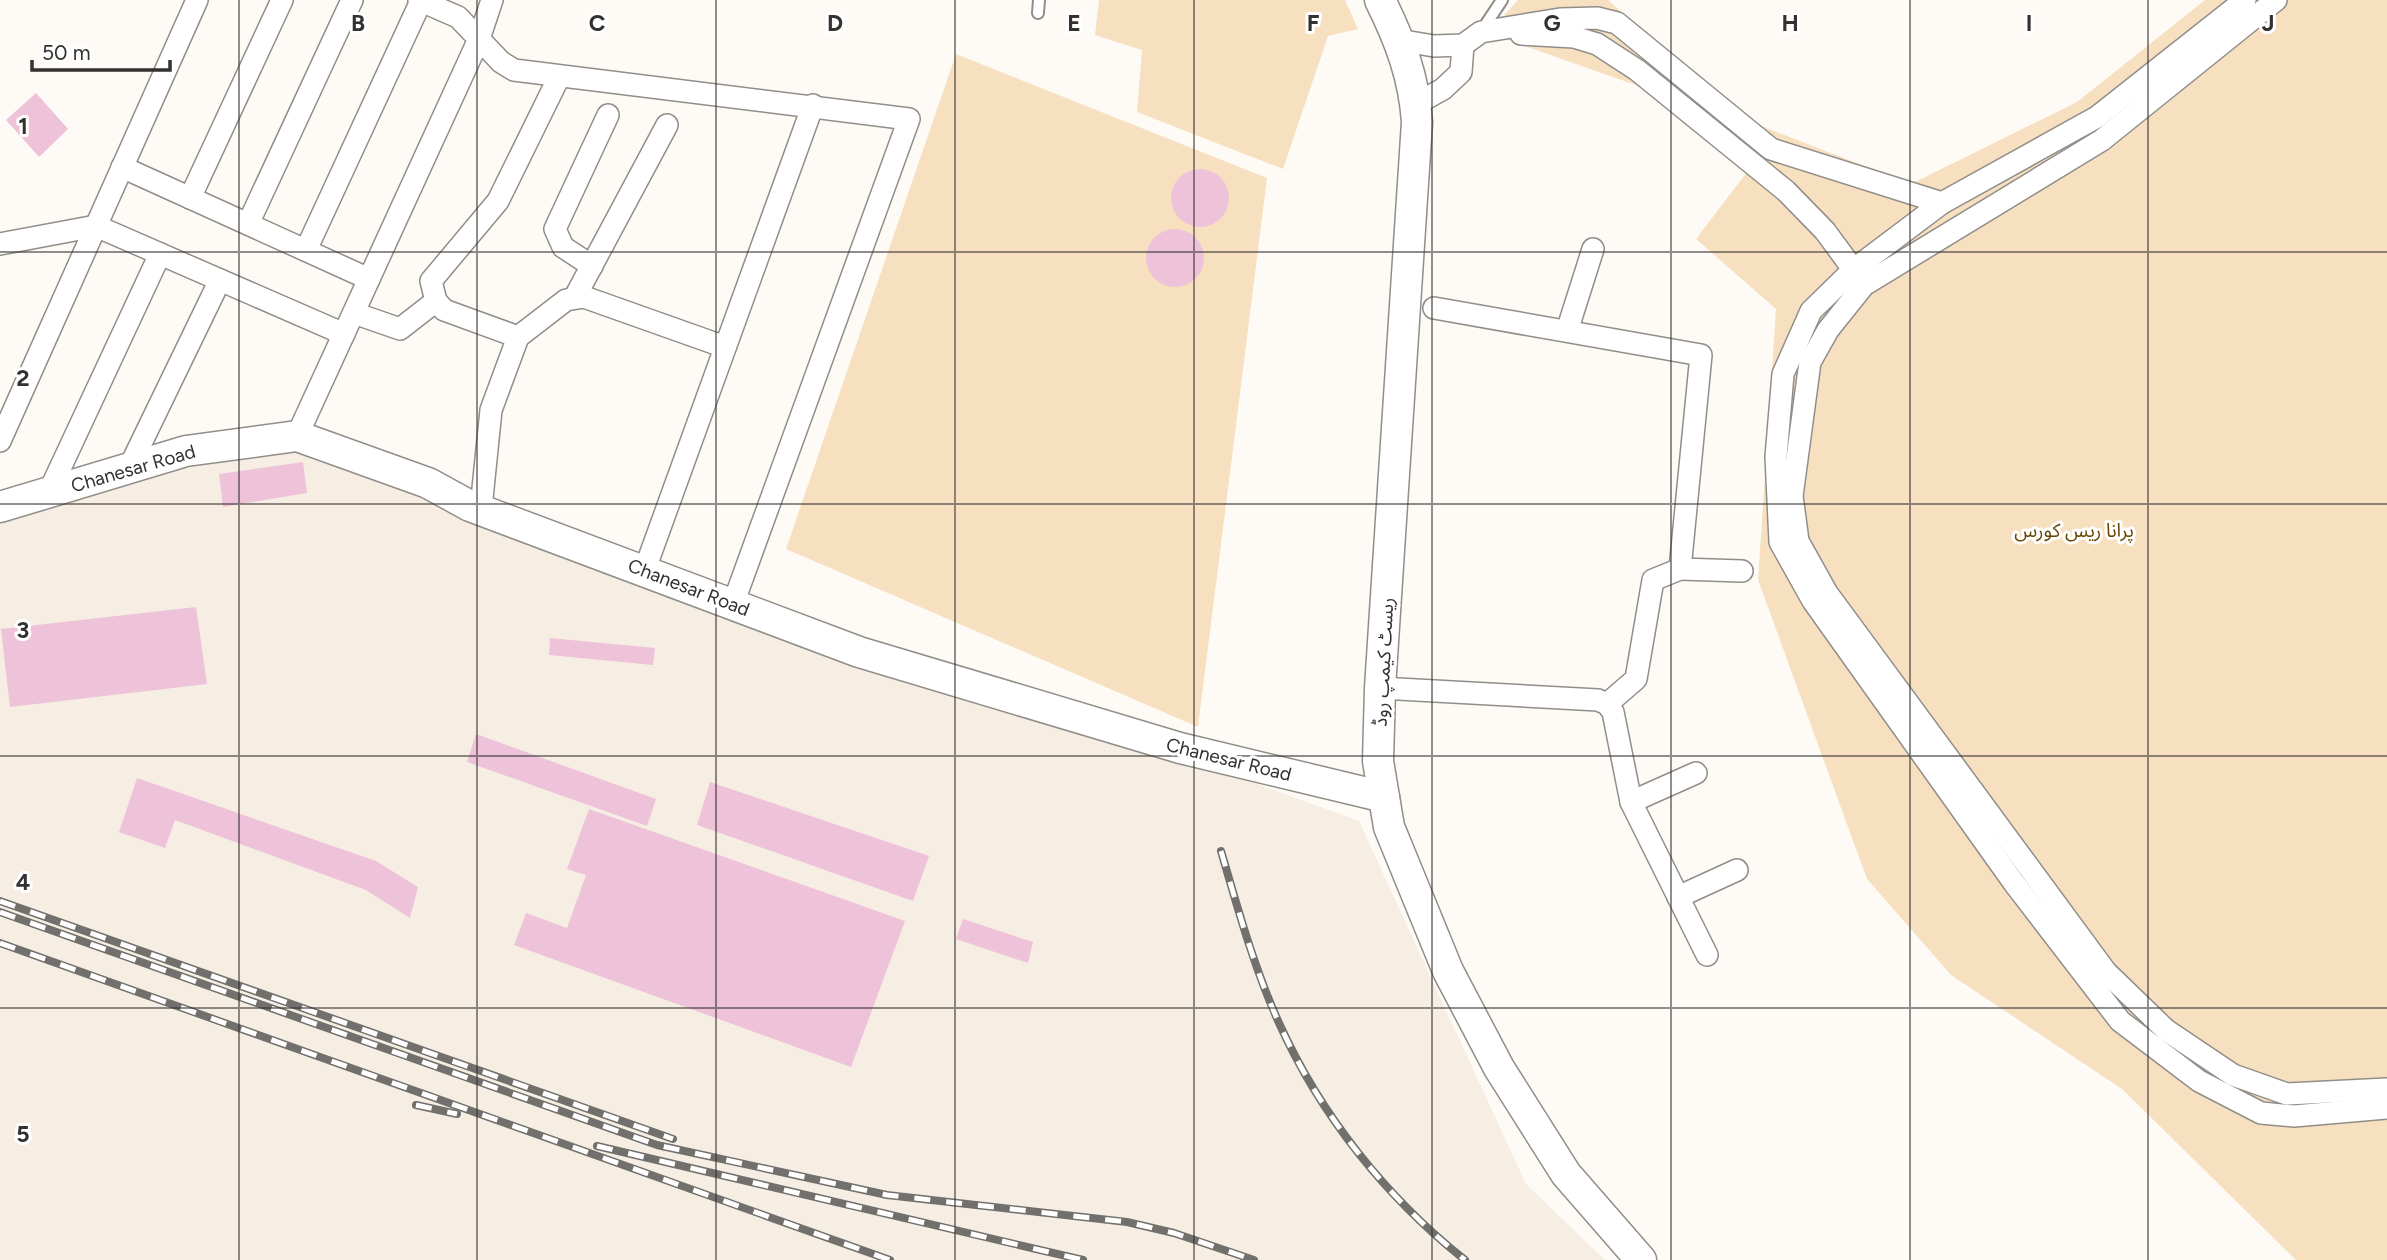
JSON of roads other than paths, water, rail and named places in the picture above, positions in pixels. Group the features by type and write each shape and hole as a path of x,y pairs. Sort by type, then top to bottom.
{"street":[{"path":"2,431 197,0"},
{"path":"190,198 282,0"},
{"path":"248,224 352,0"},
{"path":"306,250 420,0 458,17 501,62 514,70 909,119 733,604"},
{"path":"297,436 479,39 492,0"},
{"name":"ریسٹ کیمپ روڈ","path":"1380,0 1412,79 1416,104 1412,240 1380,688 1378,761 1389,827 1448,971 1499,1068 1566,1174 1641,1260"},
{"path":"2245,0 2097,117 1942,203 1859,277 1810,362 1792,496 1798,541 1827,593 2106,972 2166,1030 2233,1075 2287,1094 2387,1089"},
{"path":"2276,0 2102,140 1859,277 1811,311 1783,374 1776,457 1780,542 1813,601 2014,883 2120,1021 2199,1082 2261,1113 2294,1116 2387,1108"},
{"path":"1398,40 1434,46 1463,45 1480,32 1559,19 1597,18 1617,23 1771,149 1942,203"},
{"path":"1480,32 1574,37 1597,44 1637,70 1786,191 1825,232 1859,277"},
{"path":"1416,104 1443,89 1461,72 1463,45"},
{"path":"518,337 453,315 436,301 431,281 498,201 559,77"},
{"path":"645,569 813,105"},
{"path":"592,266 563,247 557,239 555,229 608,116"},
{"path":"575,297 667,125"},
{"path":"122,167 369,279"},
{"path":"0,244 96,226 344,334"},
{"path":"1567,331 1593,249"},
{"path":"49,492 160,254"},
{"path":"129,468 220,280"},
{"path":"481,508 491,410 518,337 566,300 584,297 725,347"},
{"path":"354,313 400,329 436,301"},
{"path":"1434,308 1701,355 1681,569"},
{"name":"Chanesar Road","path":"0,507 186,451 297,436 428,483 481,508 859,652 1180,748 1384,797"},
{"path":"1608,704 1636,679 1653,580 1681,569 1742,570"},
{"path":"1380,688 1598,700 1608,704 1613,712 1631,802 1707,955"},
{"path":"1631,802 1696,773"},
{"path":"1678,897 1737,870"}],"lane":[{"path":"1038,13 1039,0"},
{"path":"1480,32 1502,0"}],"railway":[{"path":"1221,851 1247,938 1270,1002 1315,1090 1335,1122 1383,1182 1436,1236 1465,1260"},
{"path":"0,901 673,1139"},
{"path":"0,912 657,1145 887,1195 1127,1222 1174,1233 1254,1260"},
{"path":"0,943 890,1260"},
{"path":"416,1105 457,1114"},
{"path":"597,1146 1083,1260"}],"park label":[{"name":"پرانا ریس کورس","path":"2074,530"}]}
